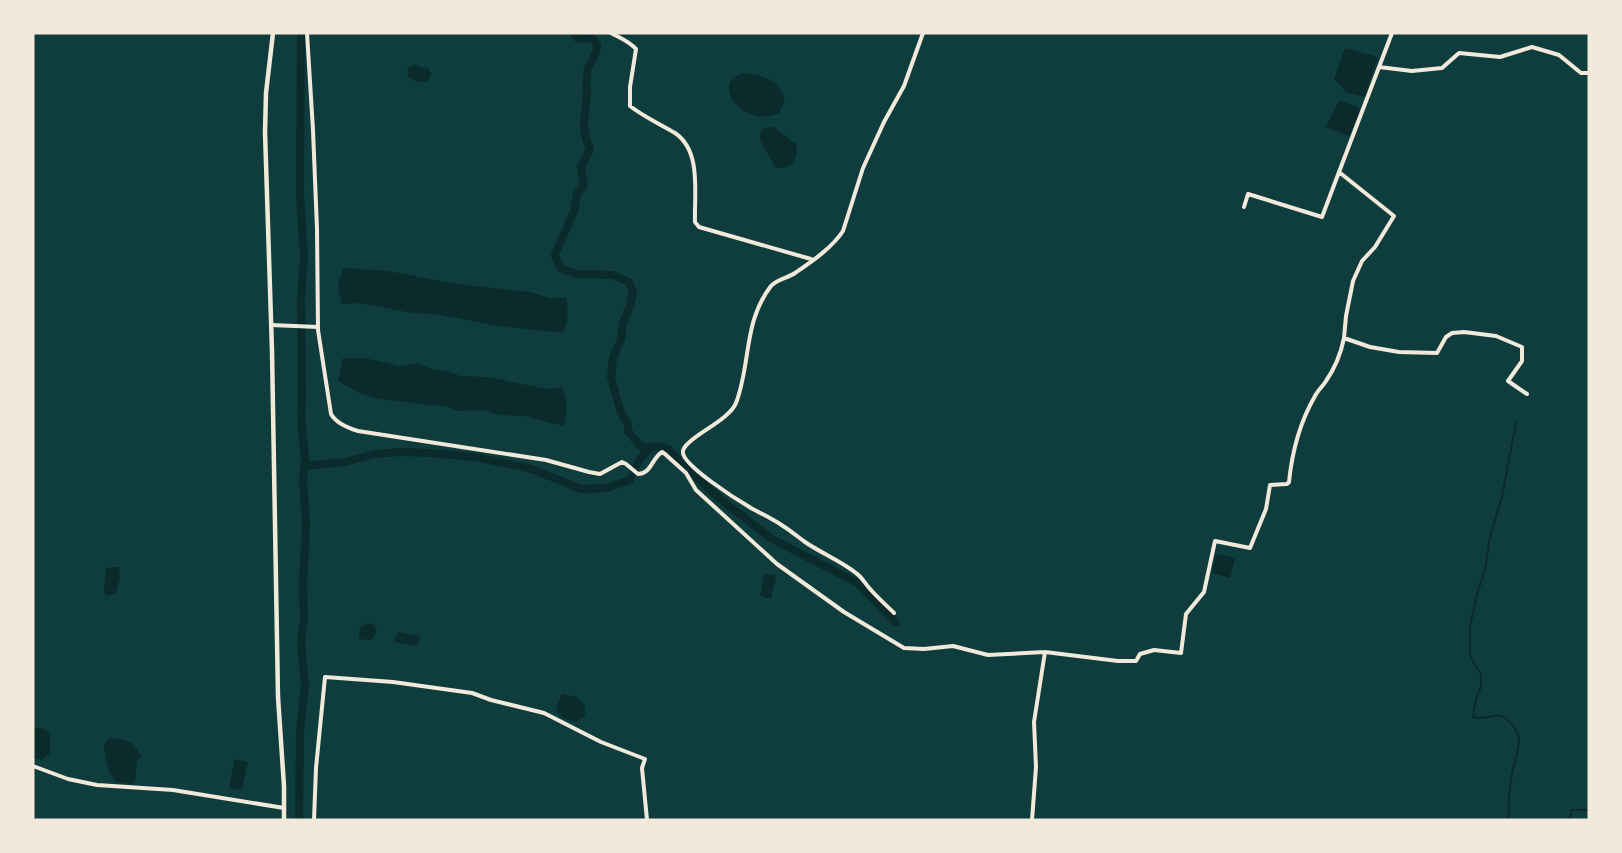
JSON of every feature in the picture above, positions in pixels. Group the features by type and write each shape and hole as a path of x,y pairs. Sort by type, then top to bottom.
{"street":[{"path":"273,33 266,93 265,132 278,697 284,820"},
{"path":"307,33 314,152 316,326 333,419 358,431 546,460 600,474 622,462 638,474 643,474 658,454 665,453 686,473 696,490 777,564 844,612 904,648 924,649 953,646 988,655 1044,652 1118,661 1136,661 1140,654 1154,650 1181,653 1186,614 1203,592 1215,541 1250,548 1266,509 1270,485 1289,482 1295,444 1306,415 1316,394 1339,358 1353,281 1362,261 1375,247 1394,216 1339,172"},
{"path":"611,33 626,40 636,49 630,87 630,106 684,140 690,152 694,178 695,222 699,227 812,260"},
{"path":"894,613 856,573 805,542 784,526 718,487 690,465 682,454 685,446 723,418 735,406 752,325 758,308 773,284 793,274 812,260 831,245 843,231 863,168 904,86 923,33"},
{"path":"1244,207 1248,194 1322,217 1392,33"},
{"path":"1379,67 1412,71 1442,68 1459,53 1500,57 1532,47 1559,55 1581,73 1589,73"},
{"path":"271,325 316,326"},
{"path":"1344,338 1370,346 1399,351 1437,353 1446,337 1452,333 1464,332 1496,336 1522,348 1522,362 1508,381 1527,394"},
{"path":"1032,820 1036,766 1034,722 1044,652"},
{"path":"314,820 324,677 393,682 472,693 544,713 601,742 645,759 642,768 647,820"},
{"path":"33,766 68,779 97,785 173,790 284,808"}],"water":[{"path":"1345,48 1378,57 1365,97 1347,93 1334,79"},
{"path":"415,65 429,69 431,74 428,81 412,80 408,77 409,67"},
{"path":"744,73 764,77 778,86 785,99 779,113 766,116 753,115 734,102 729,85 734,78"},
{"path":"1339,100 1358,107 1360,111 1349,136 1326,127"},
{"path":"764,128 775,128 796,144 795,159 789,166 774,167 763,146 760,133"},
{"path":"343,268 389,271 450,283 530,292 549,298 566,298 568,312 566,324 563,333 499,326 360,303 342,304 338,286"},
{"path":"343,358 364,358 400,366 416,363 460,376 487,377 547,389 562,387 566,406 564,426 524,416 500,415 483,410 459,411 447,407 379,399 361,394 338,381"},
{"path":"1216,554 1235,558 1230,578 1212,573"},
{"path":"119,567 120,577 116,594 106,596 104,590 106,569"},
{"path":"764,574 775,575 776,578 771,598 760,595"},
{"path":"366,623 374,624 377,630 373,639 359,639 360,628"},
{"path":"399,632 420,636 417,646 395,642 395,637"},
{"path":"562,694 581,700 585,707 584,717 576,722 563,718 556,711"},
{"path":"33,727 46,729 50,736 50,753 42,760 33,758"},
{"path":"109,738 129,742 142,758 137,760 135,782 131,784 116,782 110,774 104,750 104,745"},
{"path":"235,759 248,762 242,790 229,788"}],"waterway":[{"path":"299,820 300,732 305,685 301,642 304,619 306,524 303,481 305,459 301,417 301,299 304,256 300,196 301,33"},
{"path":"574,33 577,38 593,39 597,45 587,75 584,127 590,149 581,167 584,185 577,194 574,211 555,255 560,268 577,274 613,275 629,282 633,293 623,323 621,339 613,358 611,378 621,413 628,423 628,431 640,446 649,448 660,446 668,449 724,502 772,539 858,583 896,623"},
{"path":"1509,820 1510,785 1519,738 1515,728 1501,716 1473,717 1476,698 1481,687 1481,674 1470,653 1470,627 1485,570 1490,537 1502,496 1516,423"},
{"path":"304,466 345,462 375,454 431,453 474,457 532,469 581,489 607,488 630,480 638,462 649,448"},
{"path":"1570,820 1572,810 1589,810"}]}
